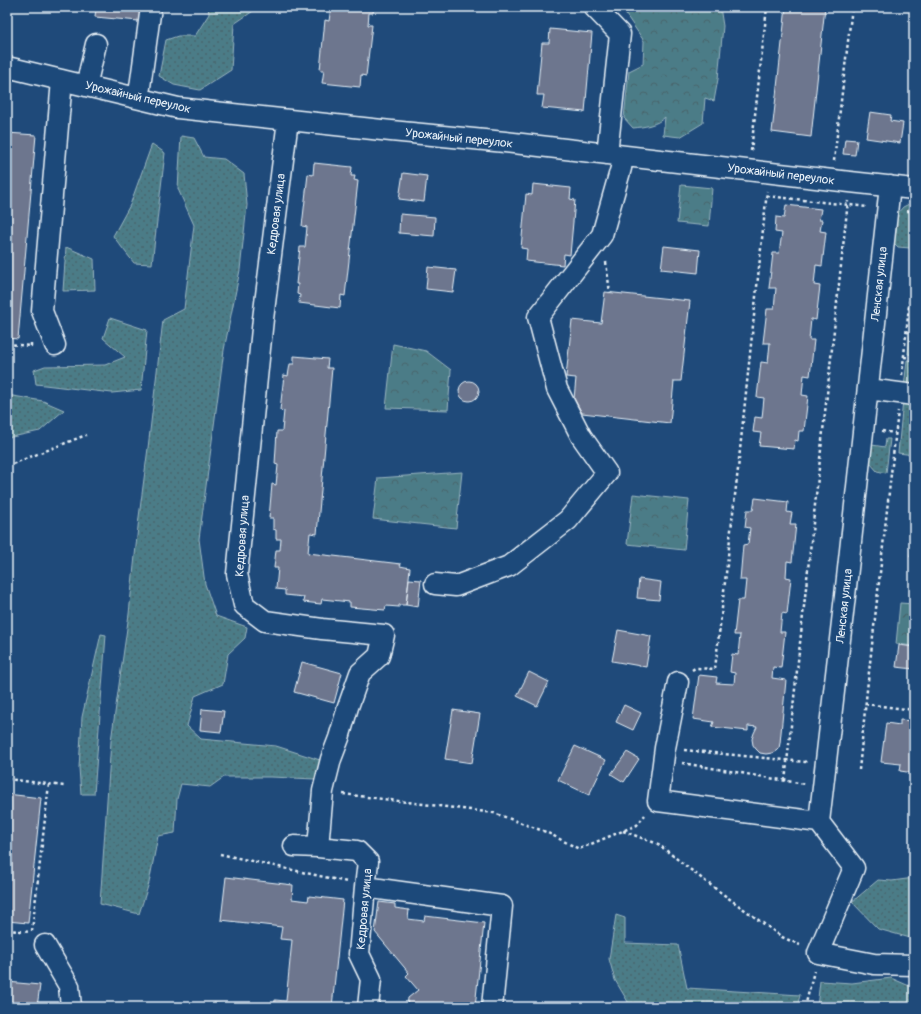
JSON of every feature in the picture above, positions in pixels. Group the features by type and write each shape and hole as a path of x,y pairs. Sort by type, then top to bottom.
{"street":[{"path":"137,98 151,7"},
{"path":"435,584 456,586 509,566 568,520 607,473 581,436 557,389 538,317 602,235 621,168 615,155 620,34 594,7"},
{"path":"86,86 96,44"},
{"name":"Урожайный переулок","path":"7,67 178,108 505,142 914,188"},
{"path":"55,345 42,311 62,80"},
{"name":"Кедровая улица","path":"288,120 263,319 237,574 244,605 265,621 322,629 384,635 379,656 360,673 331,759 323,791 318,847"},
{"name":"Ленская улица","path":"819,822 890,186"},
{"path":"868,389 907,394"},
{"path":"678,682 658,801 819,822 854,868 818,953 874,964 914,965"},
{"name":"Кедровая улица","path":"294,846 357,851 368,862 356,884 359,954 371,979 368,1007"},
{"path":"356,884 502,906 492,1007"},
{"path":"36,937 69,986 71,1007"}],"path":[{"path":"750,157 767,7"},
{"path":"834,166 852,7"},
{"path":"785,781 850,182"},
{"path":"678,682 695,668 715,670 768,185"},
{"path":"767,196 914,211"},
{"path":"859,770 888,488 907,394 904,357 914,256"},
{"path":"906,332 914,333"},
{"path":"904,357 914,358"},
{"path":"7,466 86,435"},
{"path":"865,704 914,710"},
{"path":"665,754 806,762"},
{"path":"665,754 785,781 823,787"},
{"path":"7,779 64,786"},
{"path":"7,930 36,937 48,784"},
{"path":"323,791 494,814 546,832 579,849 637,825 658,801"},
{"path":"623,831 658,844 705,882 782,937 818,953 805,1007"},
{"path":"220,854 356,884"}],"green space":[{"path":"208,7 259,7 234,24 231,70 200,90 174,85 159,76 166,40 178,36 195,36 209,14"},
{"path":"609,7 720,7 723,26 718,79 714,101 705,98 703,123 680,137 663,135 665,117 654,124 633,128 624,118 629,71 643,64 644,41 624,12"},
{"path":"181,136 194,138 204,157 224,159 244,174 247,205 240,270 224,350 199,539 205,584 216,616 247,627 245,638 228,654 223,684 195,696 187,726 201,739 276,746 320,760 315,779 224,777 210,787 181,784 177,799 175,833 158,836 149,883 139,914 100,904 111,741 129,614 139,517 163,320 184,309 194,225 178,189"},
{"path":"152,144 165,153 152,264 134,263 113,236 130,205"},
{"path":"681,185 712,188 709,226 677,223"},
{"path":"909,204 914,204 910,248 898,247 894,243 896,215 903,207"},
{"path":"66,247 94,259 95,290 63,291"},
{"path":"914,299 914,355 908,354"},
{"path":"110,318 147,330 141,390 112,393 36,384 34,370 45,366 105,365 125,357 103,338"},
{"path":"393,344 426,351 451,370 448,410 386,408"},
{"path":"907,360 914,361 914,389 904,388"},
{"path":"7,395 43,401 64,410 40,431 7,438"},
{"path":"903,400 914,401 914,455 898,453"},
{"path":"886,439 890,439 886,473 877,471 870,463 872,445 885,447"},
{"path":"462,472 456,528 373,519 378,478"},
{"path":"633,494 689,500 684,550 627,544"},
{"path":"900,603 914,604 914,646 896,644"},
{"path":"101,634 106,635 94,794 81,794 79,768 82,717"},
{"path":"914,878 914,939 878,929 852,902 878,880 892,881"},
{"path":"616,915 625,918 625,943 678,945 687,988 800,995 797,1007 631,1007 615,980 609,959"},
{"path":"891,978 914,988 914,1007 817,1007 820,981 852,983"}],"building":[{"path":"96,7 141,7 139,21 95,17"},
{"path":"331,7 374,7 373,13 369,13 368,25 372,25 366,76 361,75 360,87 322,83 324,70 320,70 325,20 329,21"},
{"path":"786,7 825,7 811,137 772,132"},
{"path":"550,29 592,33 585,112 542,108 544,95 537,95 542,43 549,43"},
{"path":"870,112 891,115 890,121 903,123 900,143 866,138"},
{"path":"7,133 36,135 18,339 7,338"},
{"path":"845,139 857,140 855,155 843,154"},
{"path":"314,163 352,167 351,176 355,176 354,180 358,181 345,296 341,295 340,308 299,303 300,295 297,294 298,284 296,284 300,247 305,247 307,227 302,226 308,174 313,175"},
{"path":"403,173 427,176 424,202 399,199"},
{"path":"533,184 571,188 570,199 575,200 570,255 564,254 563,265 526,261 527,249 521,248 526,194 532,195"},
{"path":"786,205 821,209 819,220 822,220 820,231 826,232 822,266 816,265 814,285 820,286 816,320 811,319 809,340 814,340 810,376 804,375 802,395 808,396 804,431 799,431 798,441 795,440 794,449 759,446 761,433 753,432 755,417 762,418 764,398 757,397 761,362 768,363 770,343 763,343 767,309 774,309 776,288 769,288 773,253 779,253 782,233 775,232 776,217 784,218"},
{"path":"400,214 435,217 434,236 399,233"},
{"path":"664,246 700,250 698,273 661,269"},
{"path":"428,267 456,270 453,292 426,289"},
{"path":"605,292 690,301 681,381 674,381 670,423 582,413 574,399 576,378 566,377 572,320 601,323"},
{"path":"294,356 328,359 327,368 332,368 317,534 310,533 308,553 401,564 400,566 410,568 406,605 399,605 399,607 386,606 385,610 350,607 350,602 322,599 321,604 303,602 304,597 285,595 285,590 276,589 278,568 274,568 276,550 280,550 281,539 276,539 276,530 273,529 273,518 269,518 272,484 276,485 278,465 275,464 277,431 282,431 284,411 280,410 284,375 288,376 290,364 294,364"},
{"path":"469,381 476,384 479,391 476,398 469,401 462,398 459,391 462,384"},
{"path":"755,498 788,502 787,512 792,513 790,524 796,524 792,562 787,561 786,577 791,578 787,614 782,613 780,632 785,632 781,668 773,667 772,678 786,680 780,743 779,748 776,751 766,754 760,753 753,745 752,739 757,727 748,726 748,731 712,727 714,722 693,719 699,675 717,677 716,683 734,684 735,673 730,672 732,654 738,655 740,635 734,635 738,600 744,600 746,580 740,580 743,545 748,544 750,528 745,527 747,510 753,510"},
{"path":"914,520 914,557 910,557"},
{"path":"409,579 421,580 418,607 406,605"},
{"path":"639,579 661,582 659,600 637,598"},
{"path":"618,630 651,636 646,667 612,661"},
{"path":"899,645 914,647 914,669 896,667"},
{"path":"302,662 342,673 334,703 294,692"},
{"path":"529,672 549,682 537,706 517,696"},
{"path":"624,705 641,713 633,730 616,722"},
{"path":"202,709 224,711 221,732 200,730"},
{"path":"453,710 480,714 472,763 445,759"},
{"path":"900,720 914,721 914,773 900,771 901,764 881,762 886,723 900,725"},
{"path":"575,746 606,760 589,795 558,780"},
{"path":"627,752 639,759 624,782 611,774"},
{"path":"7,794 41,798 28,923 7,921"},
{"path":"226,877 293,885 292,899 308,901 309,896 343,900 332,1007 274,1007 275,1000 286,1001 292,940 280,939 282,927 221,920"},
{"path":"379,902 395,904 395,908 409,910 408,919 424,921 425,916 484,923 475,1007 407,1007 408,998 418,990 406,976 409,973 375,932"},
{"path":"7,982 40,985 37,1007 7,1007"},
{"path":"214,1003 245,1007 213,1007"}]}
